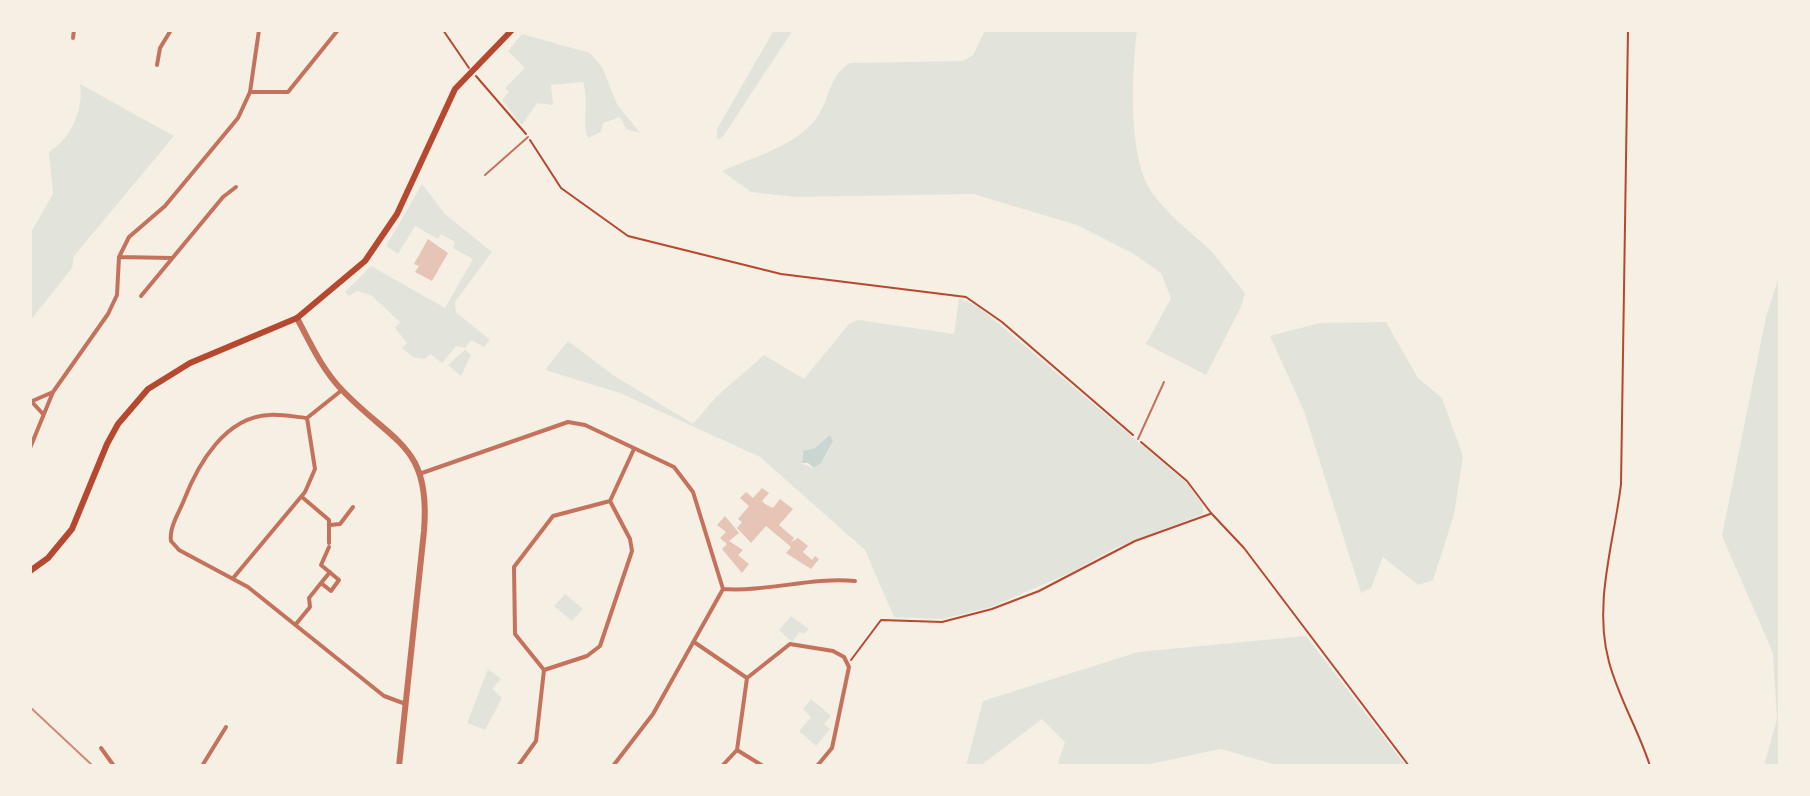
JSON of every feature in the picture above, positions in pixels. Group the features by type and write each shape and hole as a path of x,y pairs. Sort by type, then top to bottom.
{"main road":[{"path":"30,571 54,551 72,529 107,444 118,424 148,389 190,363 297,318 345,282 380,242 409,189 449,98 470,69 512,30"}],"street":[{"path":"73,38 74,30"},
{"path":"157,65 160,48 171,30"},
{"path":"30,448 53,392 108,314 117,295 119,257 129,237 165,206 238,118 250,92 259,30"},
{"path":"250,92 288,92 338,30"},
{"path":"141,296 223,197 236,187"},
{"path":"119,257 172,258"},
{"path":"297,318 342,390 403,444 422,473 426,506 403,703 399,766"},
{"path":"342,390 307,418 254,418 213,446 197,468 172,529 171,541 179,550 234,577 384,696 403,703"},
{"path":"43,414 31,402 53,392"},
{"path":"234,577 302,497 315,469 307,418"},
{"path":"422,473 568,422 585,425 674,467 685,478 693,492 723,589 653,714 613,766"},
{"path":"610,501 634,449"},
{"path":"302,497 329,520 329,545 321,565 339,580 331,591 321,583"},
{"path":"544,670 587,656 603,641 632,551 625,527 610,501"},
{"path":"518,766 536,741 544,670 515,634 514,567 553,516 610,501"},
{"path":"330,525 340,524 353,507"},
{"path":"296,624 310,607 309,598 330,572"},
{"path":"723,589 755,589 835,579 855,581"},
{"path":"694,642 747,678"},
{"path":"722,766 737,750 747,678 790,644 833,651 847,662 850,672 832,748 817,766"},
{"path":"202,766 226,727"},
{"path":"101,748 114,766"},
{"path":"737,750 763,766"}],"lane":[{"path":"485,175 528,137"},
{"path":"1138,439 1164,382"}],"path":[{"path":"443,30 470,69 507,107 561,188 628,236 781,274 966,297 1002,322 1187,481 1211,513 1252,557 1409,766"},
{"path":"1628,30 1621,484 1602,592 1603,625 1617,688 1650,766"},
{"path":"847,662 881,620 942,622 992,609 1039,591 1135,541 1211,513"}],"shaded area":[{"path":"774,30 793,30 722,138 717,139 717,129"},
{"path":"985,30 1137,30 1133,115 1145,179 1159,202 1210,250 1245,293 1241,307 1206,375 1146,344 1171,298 1161,273 1134,254 1077,225 973,194 795,197 751,192 722,171 772,150 806,129 820,113 837,74 850,63 963,61 973,55"},
{"path":"522,34 590,53 602,67 617,104 640,133 626,129 620,117 603,123 601,132 588,138 583,82 551,85 553,105 537,103 522,125 502,100 509,92 505,88 525,68 508,51"},
{"path":"80,84 174,136 74,256 72,268 30,321 30,234 53,194 49,152 70,131 78,113"},
{"path":"422,184 445,214 492,252 455,302 456,312 490,340 484,347 471,340 465,348 456,346 442,363 430,354 425,359 413,357 402,348 407,343 395,328 400,322 371,295 357,291 349,296 345,292 371,266 445,308 473,259 453,248 455,242 441,234 438,239 415,226 398,254 386,246"},
{"path":"1780,273 1780,766 1764,766 1777,719 1773,653 1722,536 1766,317"},
{"path":"959,298 980,308 1188,484 1203,506 1203,514 1113,549 1072,572 991,607 942,619 894,617 865,550 760,457 620,393 545,370 568,341 613,375 693,424 716,397 764,355 804,379 849,324 858,320 954,334","holes":["833,441 822,462 814,468 802,464 802,453"]},
{"path":"1386,322 1418,378 1442,398 1463,456 1454,515 1433,580 1418,585 1383,557 1371,588 1361,593 1304,411 1270,336 1320,323"},
{"path":"465,350 471,355 461,376 448,365"},
{"path":"830,435 833,441 821,463 814,468 802,463 803,451 815,448"},
{"path":"565,594 583,609 572,621 554,606"},
{"path":"791,616 809,629 804,634 800,632 792,642 779,630"},
{"path":"1306,636 1406,766 1280,766 1221,749 1140,766 1057,766 1065,742 1042,719 980,766 966,766 983,701 1138,652"},
{"path":"488,669 501,679 492,689 502,698 485,730 467,723"},
{"path":"811,699 831,716 824,724 830,729 816,746 799,731 811,717 803,709"}],"building":[{"path":"428,239 448,253 432,281 415,272 419,266 414,264"},
{"path":"762,488 769,493 762,501 765,504 773,508 780,499 793,509 779,525 794,538 791,542 798,538 808,546 803,552 812,560 815,556 819,559 811,569 786,553 791,547 766,526 751,543 737,528 742,522 738,519 749,506 740,498 746,492 753,498"},
{"path":"725,516 739,533 729,541 743,550 738,555 749,564 742,573 722,549 727,544 720,538 726,532 717,525"}],"railway":[{"path":"30,707 93,766"}]}
